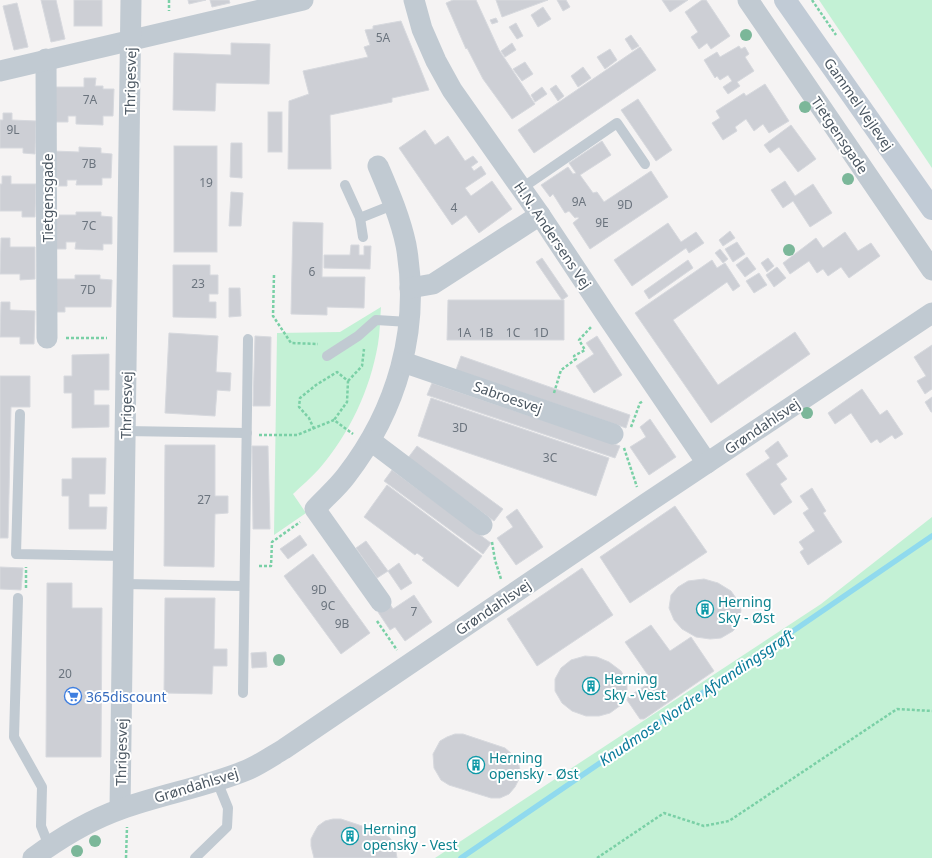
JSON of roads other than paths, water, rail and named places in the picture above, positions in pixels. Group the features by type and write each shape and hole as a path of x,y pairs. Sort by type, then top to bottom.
{"street":[{"name":"Thrigesvej","path":"120,809 131,0"},
{"path":"0,71 303,0"},
{"name":"H.N. Andersens Vej","path":"414,0 422,30 436,61 452,90 522,188 707,463"},
{"name":"Tietgensgade","path":"748,0 932,270"},
{"name":"Gammel Vejlevej","path":"785,0 932,210"},
{"name":"Tietgensgade","path":"46,59 47,338"},
{"path":"378,166 395,204 406,246 410,288 409,322 403,362 395,389 384,416 369,443 345,477 315,509 381,602"},
{"path":"410,288 433,284 540,215"},
{"name":"Grøndahlsvej","path":"41,852 84,826 120,809 163,795 217,781 248,770 284,749 647,503 932,313"},
{"name":"Sabroesvej","path":"403,362 623,436"},
{"path":"369,443 482,525"}],"lane":[{"path":"522,188 617,123 645,164"},
{"path":"345,185 360,218 364,238"},
{"path":"360,218 395,204"},
{"path":"327,356 358,336 376,320 409,322"},
{"path":"243,693 248,339"},
{"path":"20,414 16,554 124,556"},
{"path":"125,432 247,433"},
{"path":"123,584 244,586"},
{"path":"18,598 14,737 42,787 41,852"},
{"path":"195,858 227,827 228,808 217,781"}],"waterway":[{"name":"Knudmose Nordre Afvandingsgrøft","path":"461,858 932,536"}],"place":[{"name":"Herning Sky - Øst","path":"705,609"},
{"name":"Herning Sky - Vest","path":"591,686"},
{"name":"365discount","path":"73,696"},
{"name":"Herning opensky - Øst","path":"476,765"},
{"name":"Herning opensky - Vest","path":"350,836"}]}
